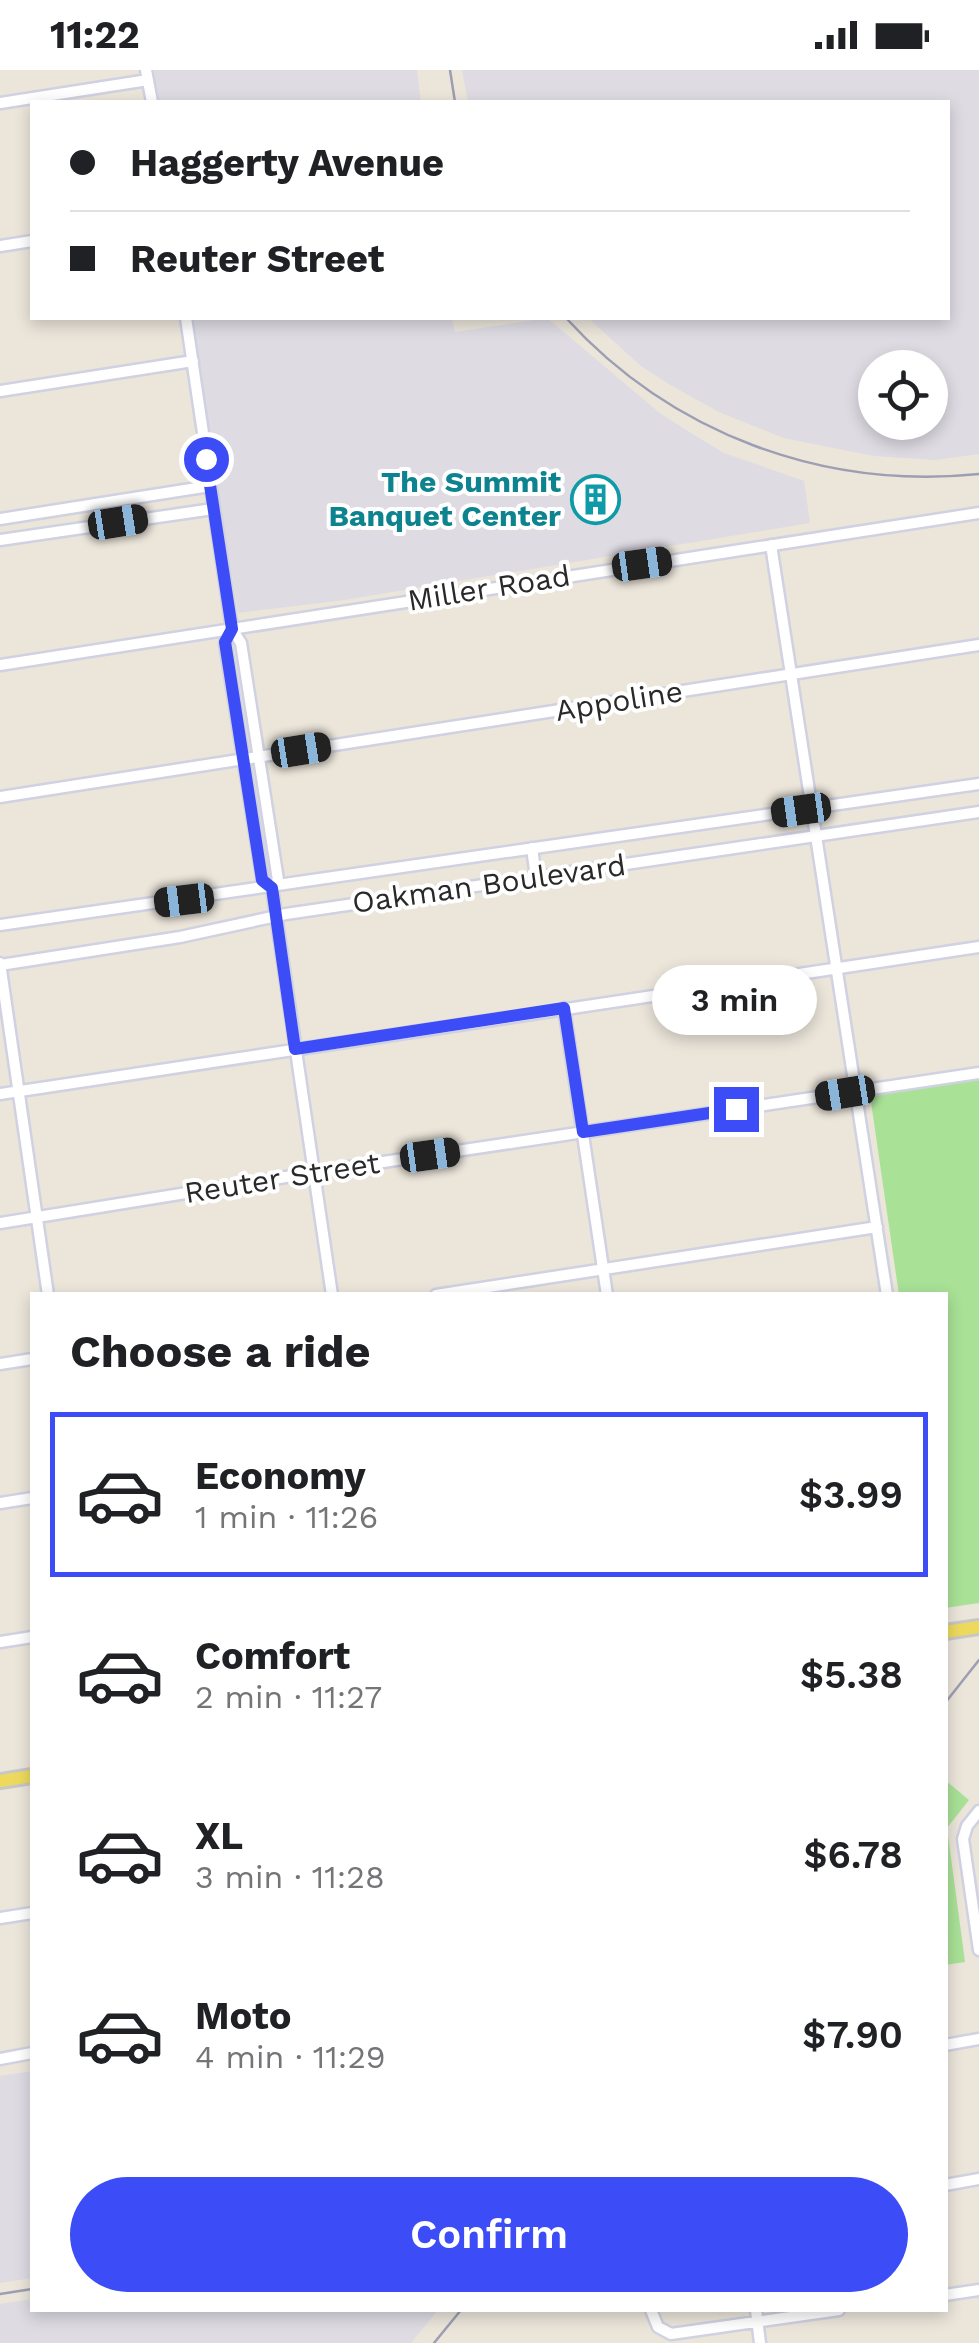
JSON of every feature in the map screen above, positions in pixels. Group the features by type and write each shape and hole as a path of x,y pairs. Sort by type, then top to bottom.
{"main road":[{"path":"948,1632 979,1627"},
{"path":"0,1781 30,1776"}],"street":[{"path":"0,103 147,75 152,100"},
{"path":"0,246 30,241"},
{"path":"186,320 232,629 241,642 278,880 272,888 332,1292"},
{"path":"0,391 193,361"},
{"path":"0,519 210,486"},
{"path":"0,540 213,508"},
{"name":"Miller Road","path":"0,664 979,513"},
{"path":"771,545 887,1292"},
{"path":"232,629 225,642 252,820 262,882 272,888"},
{"name":"Appoline","path":"0,796 979,645"},
{"path":"232,688 248,686"},
{"name":"Oakman Boulevard","path":"0,925 979,784"},
{"name":"Oakman Boulevard","path":"0,964 180,937 276,916 979,812"},
{"path":"252,820 268,818"},
{"path":"532,848 536,877"},
{"path":"0,1094 979,947"},
{"path":"0,964 48,1292"},
{"path":"564,1008 608,1292"},
{"name":"Reuter Street","path":"0,1223 313,1172 979,1073"},
{"path":"455,1292 877,1227"},
{"path":"0,1364 30,1359"},
{"path":"0,1503 30,1498"},
{"path":"0,1642 30,1637"},
{"path":"979,1810 963,1835 979,1950"},
{"path":"0,1918 30,1913"},
{"path":"948,2044 979,2039"},
{"path":"0,2059 30,2054"},
{"path":"948,2184 979,2179"},
{"path":"948,2295 979,2290"},
{"path":"653,2312 658,2328 670,2334 726,2327 756,2316 811,2312"},
{"path":"756,2316 760,2343"}],"shaded area":[{"path":"154,70 417,70 421,100 159,100"},
{"path":"462,70 979,70 979,454 935,460 874,456 784,438 721,413 641,366 590,320 950,320 950,100 468,100"},
{"path":"191,320 452,320 455,332 549,320 661,414 694,435 724,453 804,481 810,523 344,600 238,613"},
{"path":"30,2071 30,2278 0,2283 0,2076"},
{"path":"30,2299 30,2312 436,2312 411,2343 0,2343 0,2304"}],"green space":[{"path":"979,1080 979,1603 948,1608 948,1292 899,1292 870,1095"},
{"path":"948,1782 969,1800 948,1827"},
{"path":"948,1835 965,1962 948,1965"}],"railway":[{"path":"450,70 455,100"},
{"path":"568,320 608,359 653,394 702,423 754,446 864,473 921,477 979,474"},
{"path":"948,1699 979,1660"},
{"path":"0,2294 30,2289"},
{"path":"434,2343 459,2312"}],"place":[{"name":"The Summit Banquet Center","path":"596,499"}],"route":[{"path":"206,459 232,629 225,642 262,882 272,888 295,1049 564,1008 583,1132 736,1109"}]}
